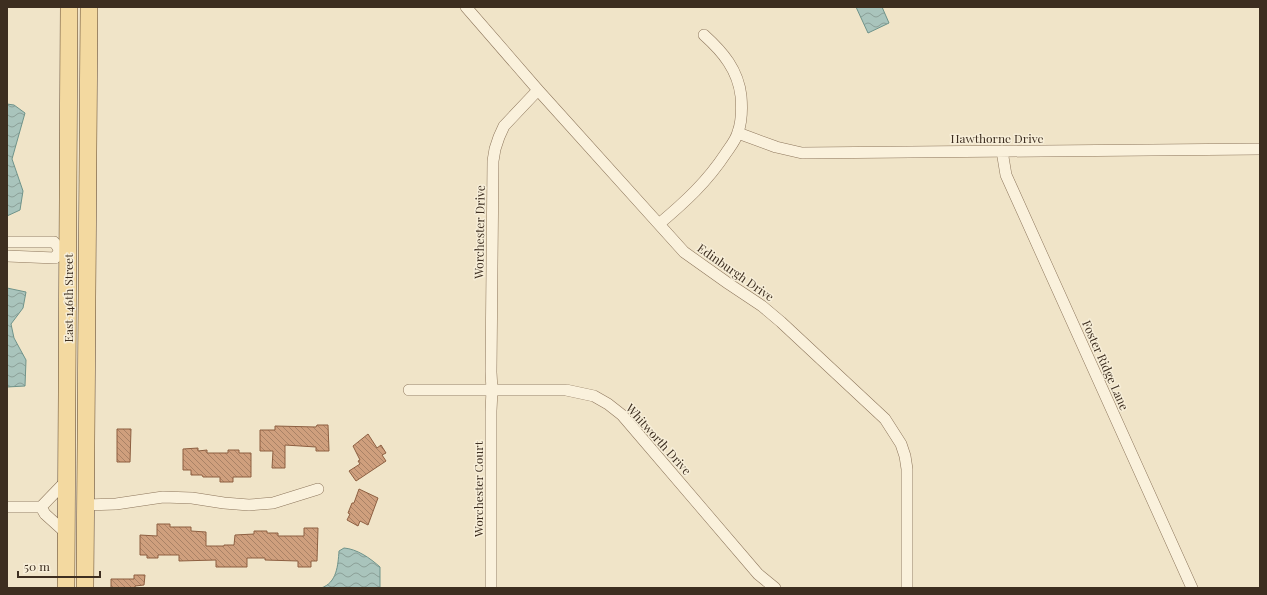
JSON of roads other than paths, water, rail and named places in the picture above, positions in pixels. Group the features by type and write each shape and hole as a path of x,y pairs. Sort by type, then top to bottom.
{"main road":[{"name":"East 146th Street","path":"66,588 67,480 64,250 70,7"},
{"name":"East 146th Street","path":"85,588 89,7"}],"street":[{"name":"Edinburgh Drive","path":"466,7 538,90 684,252 762,306 781,322 884,419 895,433 901,444 907,469 907,588"},
{"path":"659,224 687,200 715,171 738,133 742,108 740,88 737,78 729,61 723,53 704,35"},
{"name":"Worchester Drive","path":"492,390 493,161 495,149 504,126 538,90"},
{"name":"Hawthorne Drive","path":"738,133 776,147 802,153 1260,149"},
{"name":"Foster Ridge Lane","path":"1002,152 1006,175 1192,588"},
{"path":"7,242 54,242 64,250 88,251"},
{"path":"7,256 55,258 64,250"},
{"name":"Whitworth Drive","path":"409,390 566,390 594,396 608,404 622,416 646,442 758,574 775,588"},
{"name":"Worchester Court","path":"491,588 490,411 492,390"},
{"path":"7,507 41,507 67,480"},
{"path":"86,505 116,504 163,497 192,498 249,505 273,503 318,489"},
{"path":"41,507 45,514 66,533"}],"water":[{"path":"856,7 882,7 889,23 868,33"},
{"path":"7,104 14,105 25,113 12,159 23,191 20,210 7,216"},
{"path":"7,288 26,292 23,308 11,324 14,338 26,360 25,386 7,387"},
{"path":"344,548 363,554 380,567 380,588 321,588 330,582 336,573 339,551"}]}
